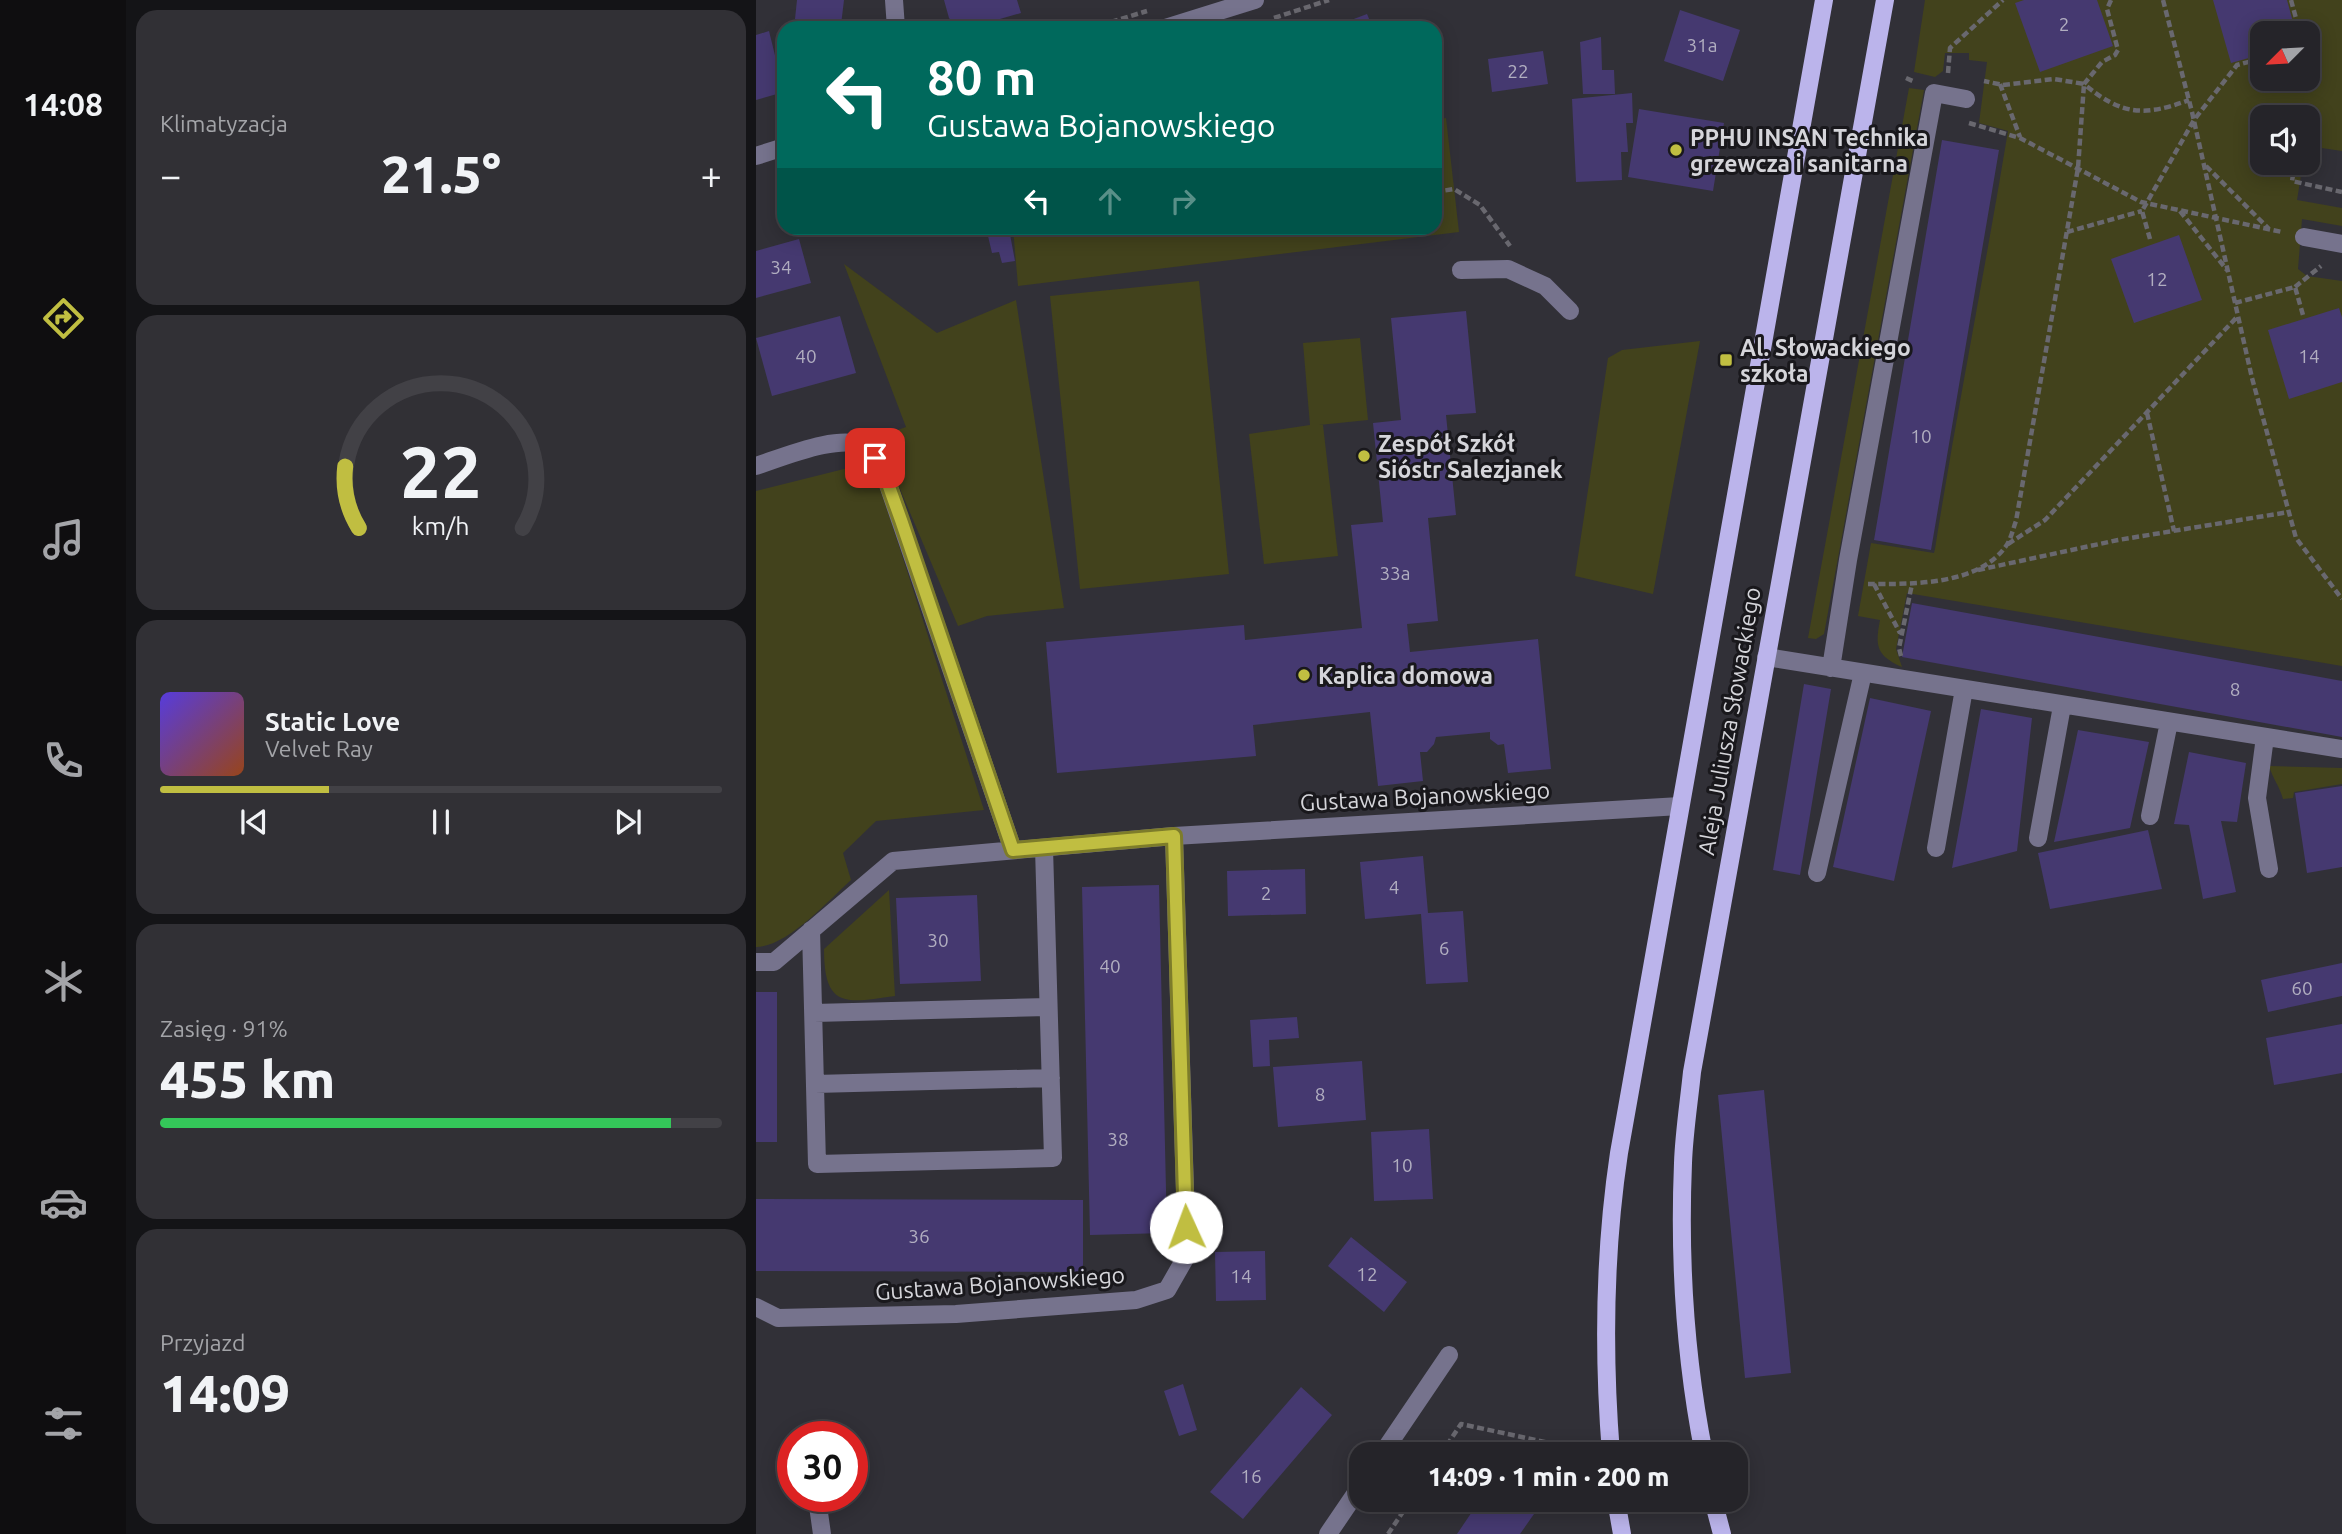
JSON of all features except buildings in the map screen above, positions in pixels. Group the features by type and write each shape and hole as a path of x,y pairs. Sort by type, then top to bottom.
{"main road":[{"name":"Aleja Juliusza Słowackiego","path":"1610,1442 1605,1327 1612,1198 1679,806 1824,0"},
{"name":"Aleja Juliusza Słowackiego","path":"1702,1442 1686,1330 1681,1243 1683,1160 1693,1060 1885,0"},
{"path":"1618,1512 1622,1534"},
{"path":"1716,1512 1722,1534"}],"street":[{"path":"894,0 896,21"},
{"path":"1188,21 1255,0"},
{"path":"1831,668 1848,560 1934,93 1966,99"},
{"path":"756,156 777,149"},
{"path":"2304,237 2342,244"},
{"path":"1461,270 1508,268 1545,286 1570,311"},
{"path":"756,466 815,447 845,441 867,447 883,470 1013,850"},
{"path":"1766,657 2342,749"},
{"path":"1817,873 1863,673"},
{"path":"1936,848 1964,689"},
{"path":"2038,838 2062,706"},
{"path":"2150,816 2169,722"},
{"path":"2265,737 2257,797 2269,869"},
{"name":"Gustawa Bojanowskiego","path":"756,962 774,962 893,861 1174,836 1679,806"},
{"name":"Gustawa Bojanowskiego","path":"756,1307 778,1318 956,1314 1136,1300 1167,1290 1187,1255 1174,836"},
{"path":"811,930 817,1164 1053,1158 1044,848"},
{"path":"814,1013 1048,1007"},
{"path":"815,1084 1051,1078"},
{"path":"1390,1442 1449,1355"},
{"path":"1328,1534 1349,1503"},
{"path":"819,1512 822,1534"}],"path":[{"path":"1271,18 1329,0"},
{"path":"1961,77 1948,75 1950,48 2003,0"},
{"path":"2007,545 2015,521 2078,168 2084,84 2102,62 2115,55 2118,50 2107,9 2110,0"},
{"path":"2163,0 2194,120 2252,378 2296,538 2342,599"},
{"path":"2291,0 2297,21"},
{"path":"1114,21 1150,10"},
{"path":"2150,239 2142,211 2146,203 2194,120 2237,65 2250,62"},
{"path":"1906,78 1913,81"},
{"path":"1974,80 2000,84 2054,79 2084,84 2103,100 2133,111 2162,110 2189,100"},
{"path":"2000,84 2020,138"},
{"path":"1957,120 2020,138 2146,203 2304,237"},
{"path":"2204,164 2270,229"},
{"path":"2293,175 2292,181 2342,192"},
{"path":"1442,191 1454,188 1480,205 1509,243 1531,279"},
{"path":"2180,210 2228,271"},
{"path":"2067,232 2142,211"},
{"path":"2235,303 2295,287 2323,264"},
{"path":"2295,287 2303,315"},
{"path":"1974,570 1996,558 2007,545 2045,520 2238,316"},
{"path":"2146,413 2174,531"},
{"path":"1859,584 1912,584 1945,580 1974,570 2118,540 2289,512"},
{"path":"1874,584 1901,635"},
{"path":"1909,680 1899,648 1912,584"},
{"path":"1449,1442 1461,1424 1545,1442"},
{"path":"1388,1534 1402,1512"}],"shaded area":[{"path":"1925,0 2342,0 2342,151 2320,148 2320,105 2250,105 2250,175 2301,175 2297,200 2342,208 2342,226 2302,219 2298,269 2307,276 2342,281 2342,666 1907,593 1896,649 1902,667 1882,654 1878,643 1880,620 1858,616 1871,543 1934,553 2008,131 1979,123 1987,62 1969,60 1969,53 1945,53 1943,71 1935,77 1914,72"},
{"path":"1909,88 1924,90 1824,634 1816,639 1808,638"},
{"path":"1446,118 1459,232 1442,234 1442,119"},
{"path":"1014,235 1434,235 1018,286"},
{"path":"844,264 937,333 1016,300 1064,608 987,616 958,626 878,437 906,427"},
{"path":"1199,281 1229,574 1080,589 1050,296"},
{"path":"1360,338 1368,420 1319,425 1323,425 1338,556 1264,564 1249,434 1310,425 1303,343"},
{"path":"1700,341 1653,594 1575,576 1608,358 1622,350"},
{"path":"872,462 984,810 876,821 843,853 851,880 794,931 768,945 756,947 756,491"},
{"path":"2269,766 2342,768 2342,784 2294,792 2293,798 2283,799"},
{"path":"889,890 895,996 863,1000 841,998 828,983 824,949"}],"place":[{"name":"PPHU INSAN Technika grzewcza i sanitarna","path":"1676,150"},
{"name":"Al. Słowackiego szkoła","path":"1726,360"},
{"name":"Zespół Szkół Sióstr Salezjanek","path":"1364,456"},
{"name":"Kaplica domowa","path":"1304,675"}],"route":[{"path":"875,458 883,470 901,520 1013,850 1174,836 1186,1227"}]}
